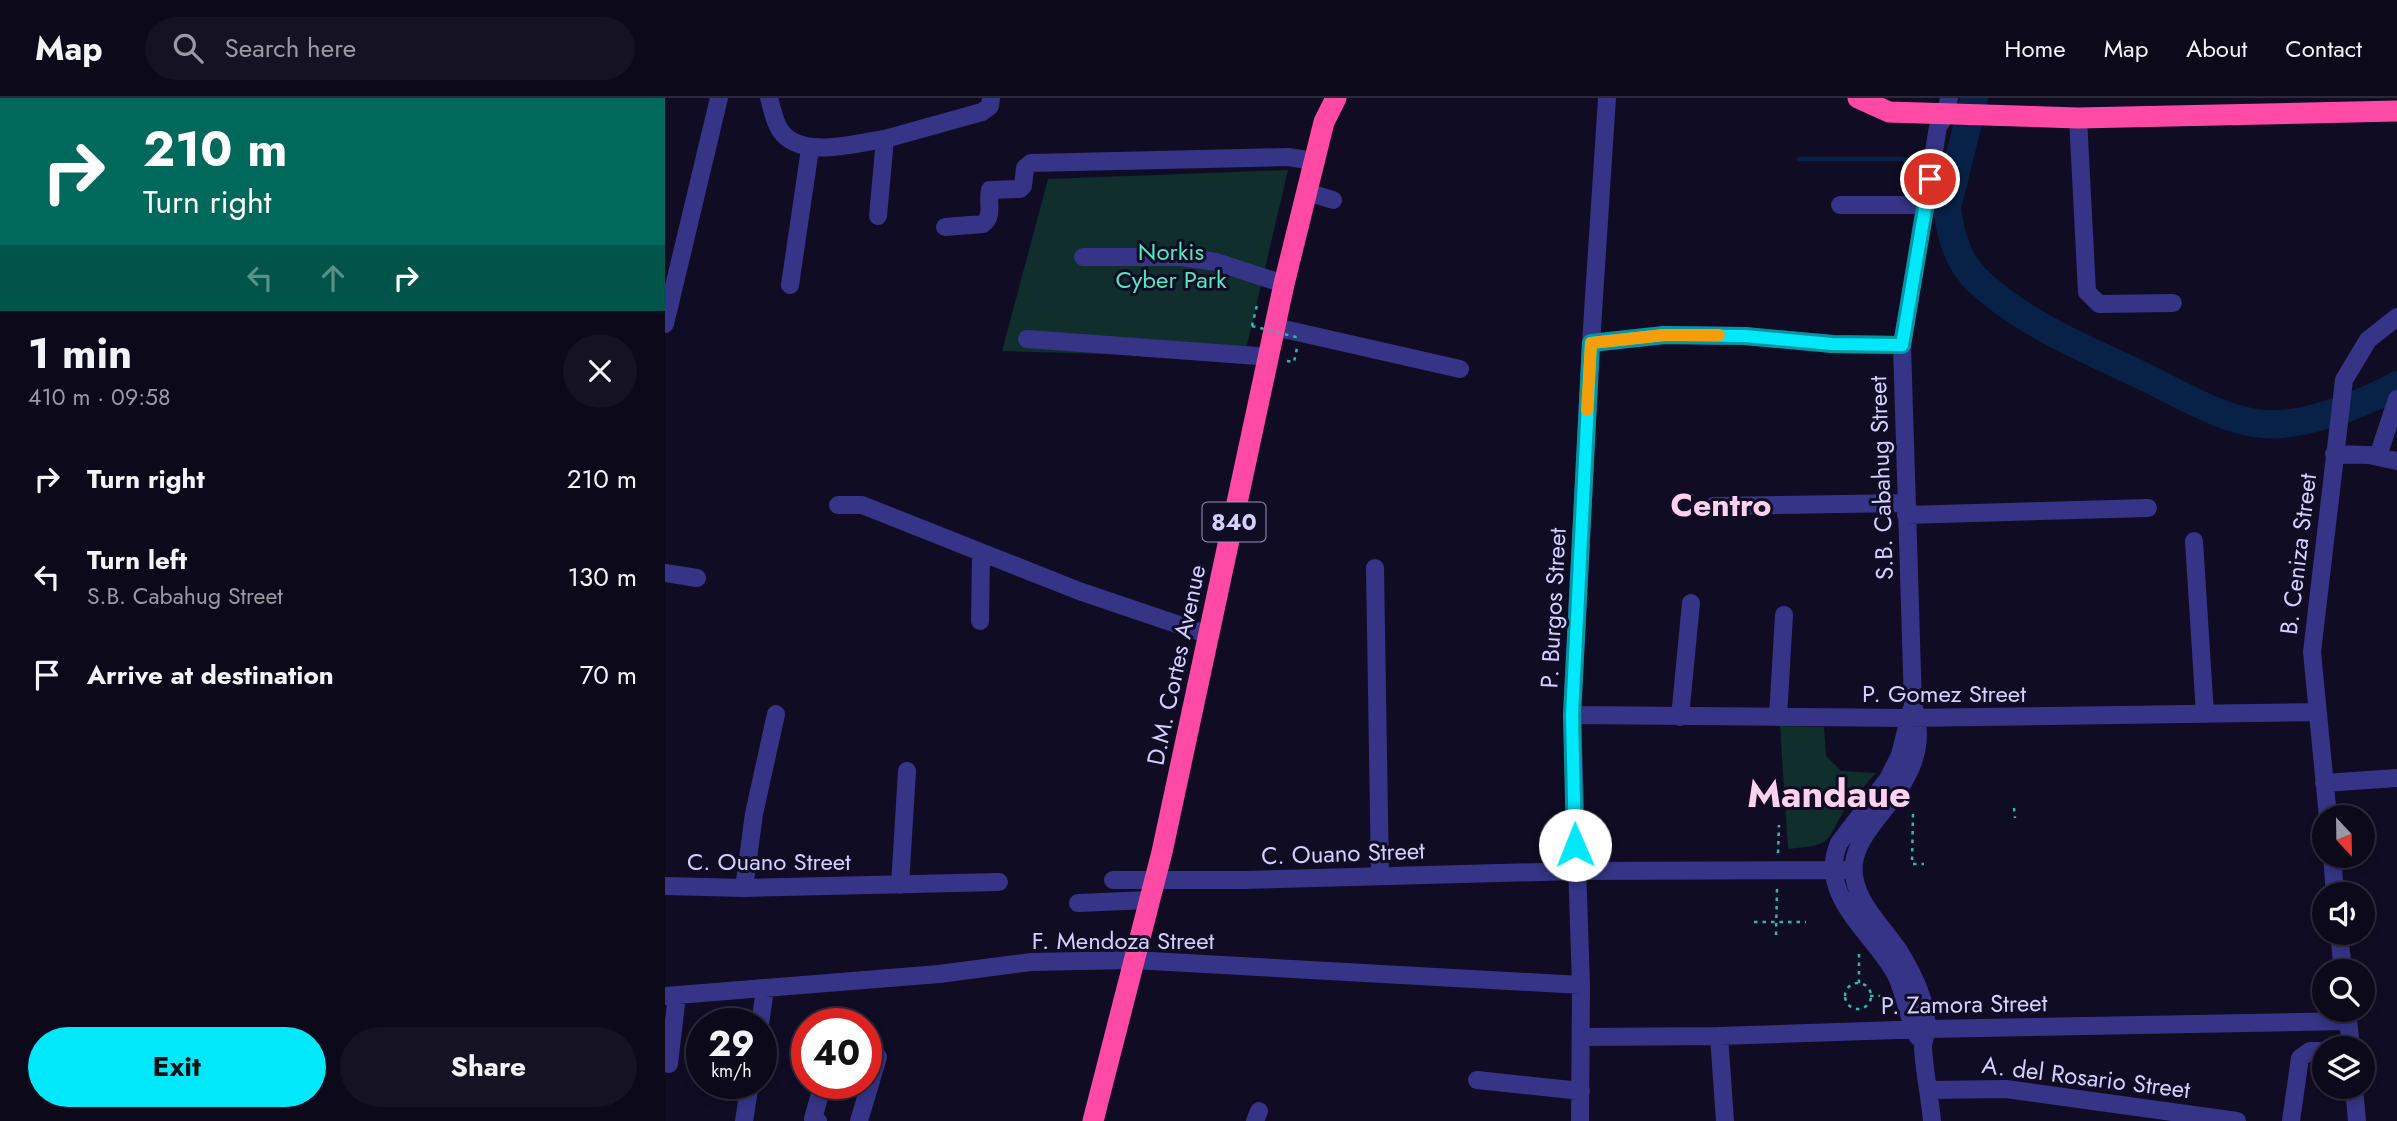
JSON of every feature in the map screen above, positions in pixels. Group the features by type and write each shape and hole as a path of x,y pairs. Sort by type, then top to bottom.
{"highway":[{"name":"D.M. Cortes Avenue","path":"1093,1121 1152,890 1314,161 1324,122 1336,98"},
{"path":"1858,98 1889,112 1942,115 2078,118 2397,111"}],"street":[{"path":"665,324 669,291 719,98"},
{"path":"769,98 778,128 790,142 810,149 885,139 982,112 990,106 991,98"},
{"name":"P. Burgos Street","path":"1580,1121 1581,985 1572,715 1607,98"},
{"name":"S.B. Cabahug Street","path":"1854,870 1855,856 1863,838 1901,788 1912,769 1916,747 1902,345 1942,115"},
{"path":"2078,118 2087,292 2099,304 2173,303"},
{"path":"878,216 885,139"},
{"path":"790,285 810,149"},
{"path":"945,227 983,224 989,217 990,190 1020,189 1023,186 1025,168 1031,163 1288,157 1314,161"},
{"path":"1307,192 1333,200"},
{"path":"1840,205 1926,205"},
{"path":"1083,257 1181,257 1216,262 1285,284"},
{"name":"B. Ceniza Street","path":"2327,805 2312,652 2344,380 2368,340 2397,317"},
{"path":"1275,327 1460,369"},
{"path":"1591,343 1664,335 1745,336 1832,344 1902,345"},
{"path":"1027,339 1269,359"},
{"path":"2378,456 2397,399"},
{"path":"2335,454 2378,456 2397,461"},
{"path":"838,505 862,505 1079,591 1209,635"},
{"path":"1713,506 1906,509 2148,508"},
{"path":"2194,541 2205,714"},
{"path":"980,621 981,552"},
{"path":"1375,568 1380,876"},
{"path":"665,573 697,578"},
{"path":"1680,717 1691,603"},
{"path":"1778,718 1784,615"},
{"name":"P. Gomez Street","path":"1572,715 1725,720 1913,714 2317,712"},
{"path":"744,888 754,814 776,714"},
{"name":"S.B. Cabahug Street","path":"1833,870 1834,854 1839,843 1888,779 1900,755 1913,714"},
{"path":"900,885 907,771"},
{"path":"2324,783 2397,778"},
{"path":"1833,870 1839,891 1858,909 1897,976 1921,1035 1931,1121"},
{"path":"1854,870 1858,909"},
{"name":"C. Ouano Street","path":"1112,880 1152,890 1380,876 1576,871 1854,870"},
{"name":"C. Ouano Street","path":"665,886 744,888 999,882"},
{"path":"1079,903 1152,890"},
{"name":"F. Mendoza Street","path":"671,996 939,974 1031,962 1133,960 1581,985"},
{"path":"762,1008 765,989"},
{"path":"669,1065 671,996"},
{"name":"P. Zamora Street","path":"1582,1037 1921,1035 2312,1017"},
{"path":"1719,1036 1725,1121"},
{"path":"2291,1121 2298,1064 2300,1058 2312,1051"},
{"path":"1478,1080 1581,1091"},
{"name":"A. del Rosario Street","path":"1929,1090 2006,1089 2181,1117 2237,1121"},
{"path":"744,1121 747,1099"},
{"path":"818,1121 813,1119 819,1099"},
{"path":"859,1121 866,1099"},
{"path":"2355,1099 2357,1121"}],"path":[{"path":"1257,305 1252,326 1300,338"},
{"path":"2014,808 2015,818"},
{"path":"1913,814 1912,864 1924,864"},
{"path":"1776,935 1779,825"},
{"path":"1754,922 1806,922"},
{"path":"1859,983 1860,941"},
{"path":"1859,983 1867,988 1870,996 1864,1007 1858,1008 1846,1000 1850,986 1859,983"},
{"path":"1870,996 1896,997"}],"green space":[{"name":"Norkis Cyber Park","path":"1288,170 1244,358 1002,351 1048,179"},
{"path":"1780,726 1824,727 1826,756 1841,771 1876,773 1846,807 1830,836 1814,846 1788,849"}],"waterway":[{"path":"1974,98 1947,208 1950,228 1956,247 1970,273 2015,310 2058,335 2189,399 2220,413 2250,422 2281,424 2315,418 2368,400 2397,385"},
{"path":"1799,159 1902,159 1928,163"},
{"path":"1936,164 1957,167"}],"slow traffic":[{"path":"1587,410 1591,343 1664,335 1719,335"}],"district":[{"name":"Centro","path":"1721,505"},
{"name":"Mandaue","path":"1829,793"}],"route":[{"path":"1575,845 1572,715 1591,343 1664,335 1745,336 1832,344 1902,345 1930,179"}]}
